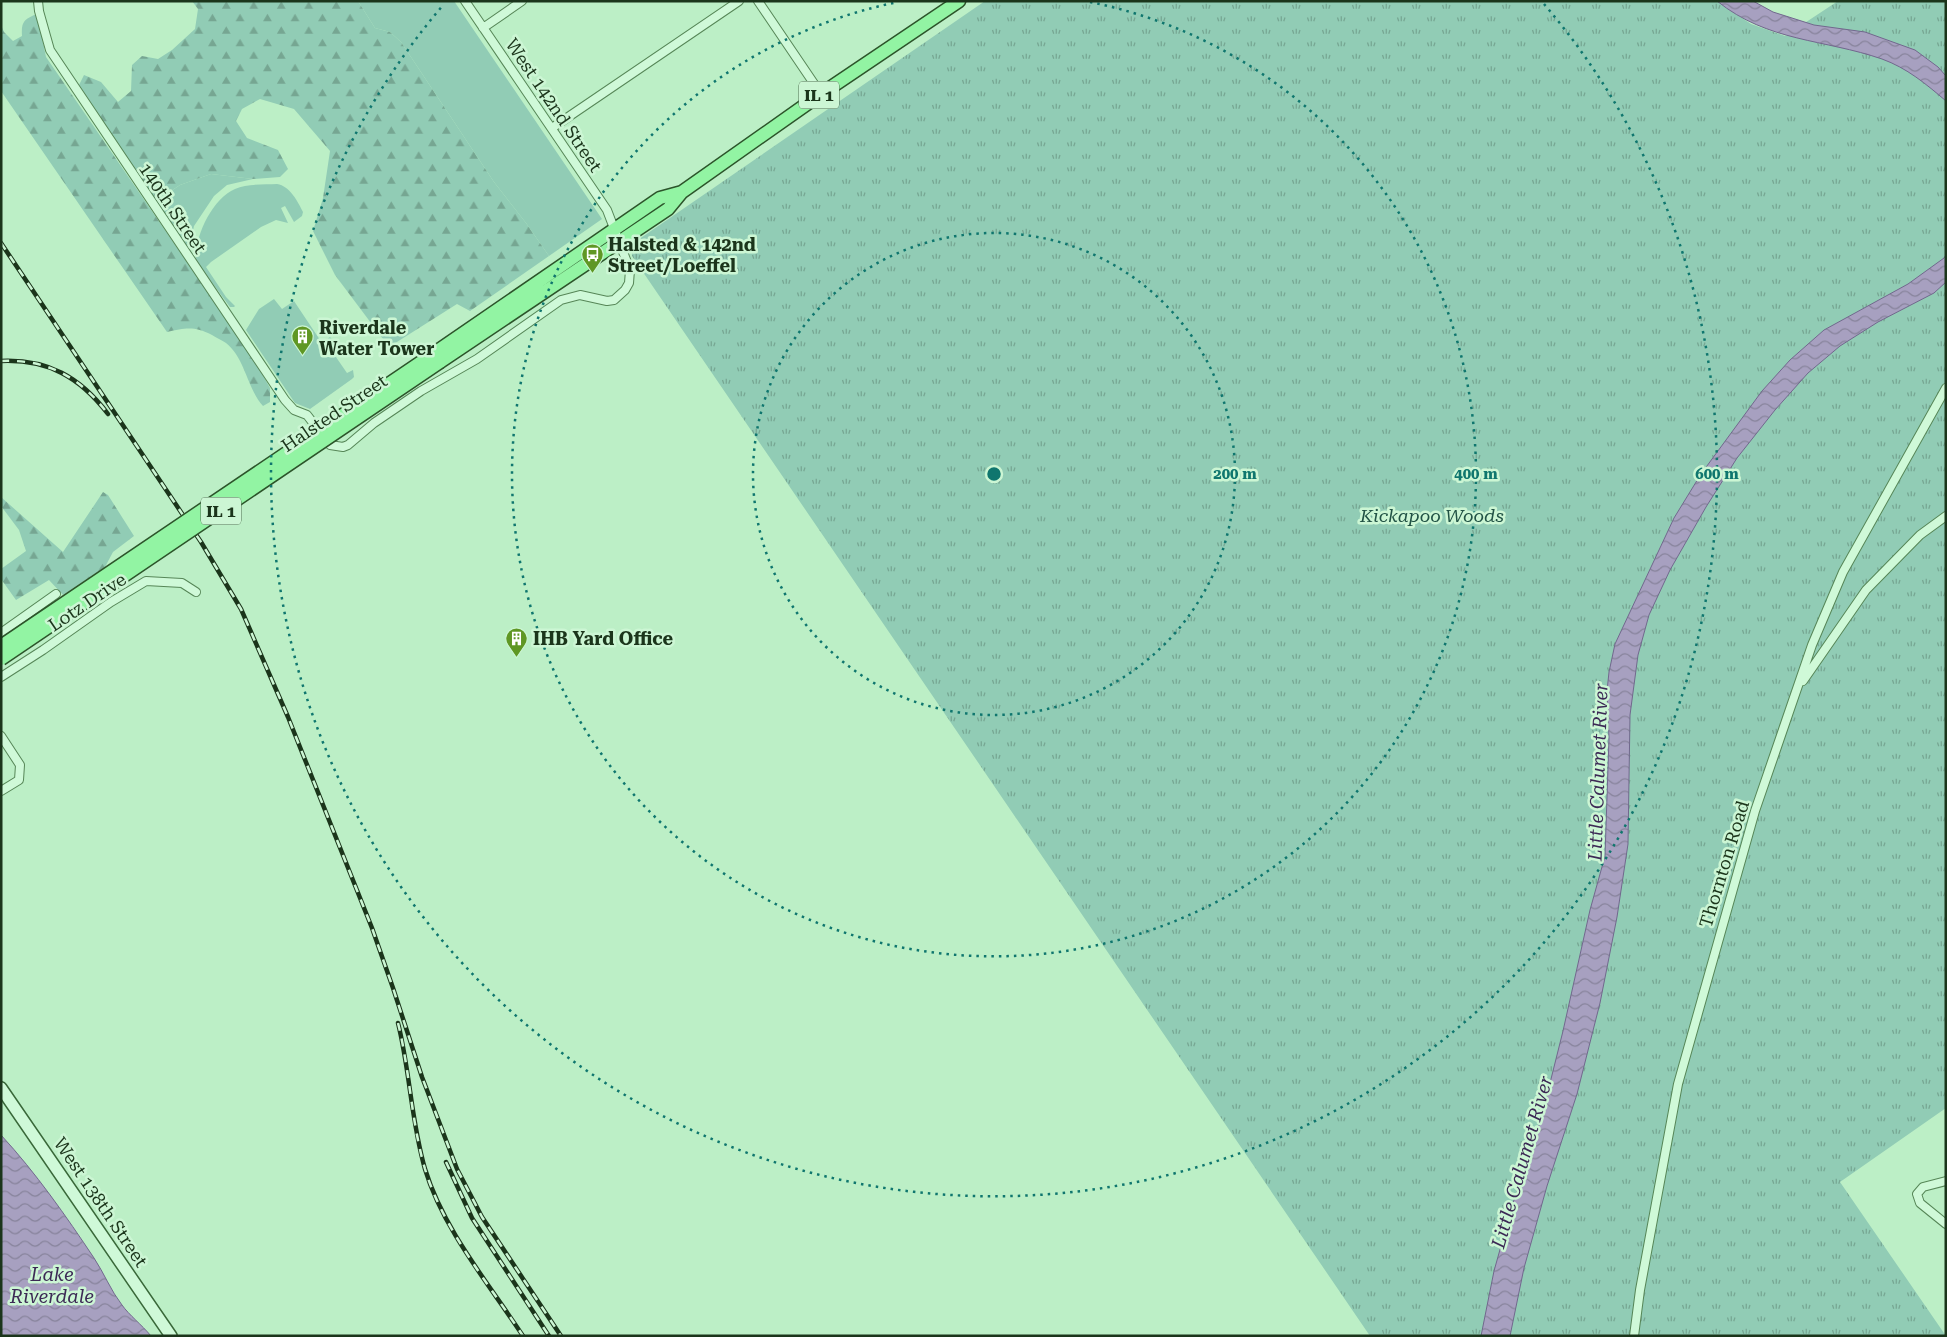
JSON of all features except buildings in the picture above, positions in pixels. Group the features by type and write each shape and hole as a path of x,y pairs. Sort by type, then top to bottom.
{"main road":[{"name":"Halsted Street","path":"1,646 436,358 620,242 668,209 682,192 821,94 959,1"},
{"name":"Halsted Street","path":"1,660 436,358 615,228 660,198 682,192"}],"street":[{"name":"140th Street","path":"38,1 39,12 50,50 285,400 294,410 307,415 330,445 342,448 348,445 374,423 477,358 562,300 580,295 607,301 614,300 625,290 629,283 630,270 620,242"},
{"name":"West 142nd Street","path":"465,1 607,210 620,242"},
{"path":"483,28 522,1"},
{"path":"552,128 739,1"},
{"path":"758,1 821,94"},
{"name":"Thornton Road","path":"1634,1336 1640,1290 1678,1084 1755,811 1812,645 1843,572 1946,388"},
{"path":"1797,689 1866,590 1920,535 1946,516"},
{"name":"Lotz Drive","path":"1,677 43,650 110,602 146,581 182,583 196,592"},
{"path":"1,632 56,594"},
{"path":"1,736 20,765 19,780 1,791"},
{"name":"West 138th Street","path":"1,1088 171,1336"},
{"path":"1946,1180 1923,1187 1917,1194 1920,1203 1946,1224"}],"green space":[{"path":"192,1 358,1 375,28 390,32 401,42 494,182 549,256 470,311 457,304 389,347 335,275 313,231 323,198 330,151 294,109 260,99 242,109 236,121 247,138 278,150 288,169 280,177 253,179 211,174 180,185 156,201 79,85 84,75 101,82 118,102 131,91 132,65 142,56 158,59 172,50 195,29 198,9"},
{"path":"358,1 454,1 602,219 549,256 494,182 401,42 390,32 375,28"},
{"name":"Kickapoo Woods","path":"985,1 1717,1 1751,24 1785,36 1838,1 1946,1 1946,1108 1840,1182 1946,1336 1370,1336 632,256 632,244"},
{"path":"37,14 46,57 255,361 270,388 270,402 263,406 253,391 238,357 224,342 206,332 195,329 167,332 1,91 1,25 4,32 13,41 22,36 24,22"},
{"path":"211,174 253,179 227,185 214,196 194,226 189,250 156,201 180,185"},
{"path":"282,185 293,195 303,212 302,216 294,222 285,206 281,208 288,223 276,220 261,227 206,267 226,297 235,306 230,307 196,261 196,251 201,230 219,201 235,189 245,186"},
{"path":"274,299 282,309 294,301 322,343 330,337 334,342 329,347 347,373 353,370 354,377 352,379 310,409 295,403 246,330 259,309"},
{"path":"103,492 108,495 134,536 113,552 105,567 63,595 49,580 16,600 1,579 1,569 26,551 19,530 1,506 1,497 63,552"}],"water":[{"path":"1717,1 1753,1 1773,12 1814,25 1865,32 1915,50 1938,67 1946,76 1946,101 1916,77 1882,59 1860,52 1797,38 1756,25"},
{"path":"1946,255 1946,282 1934,293 1878,322 1840,346 1808,373 1775,410 1737,458 1706,507 1670,570 1649,615 1638,655 1630,715 1628,844 1617,917 1600,1003 1577,1094 1547,1186 1524,1268 1510,1336 1481,1336 1494,1271 1513,1203 1541,1119 1590,910 1605,856 1609,738 1607,691 1615,644 1674,518 1701,474 1762,391 1790,360 1824,330 1908,284"},
{"name":"Lake Riverdale","path":"1,1135 26,1164 61,1211 94,1258 122,1305 151,1336 1,1336"}],"railway":[{"path":"1,243 201,542 241,609 288,717 372,928 422,1077 457,1169 482,1217 561,1336"},
{"path":"1,361 34,363 62,373 86,390 108,414"},
{"path":"398,1023 420,1151 433,1191 443,1213 468,1256 523,1336"},
{"path":"446,1162 472,1218 549,1336"}],"place":[{"name":"Halsted & 142nd Street/Loeffel","path":"592,273"},
{"name":"Riverdale Water Tower","path":"303,356"},
{"name":"IHB Yard Office","path":"517,657"}],"water label":[{"name":"Little Calumet River","path":"1598,772"},
{"name":"Little Calumet River","path":"1522,1162"}]}
